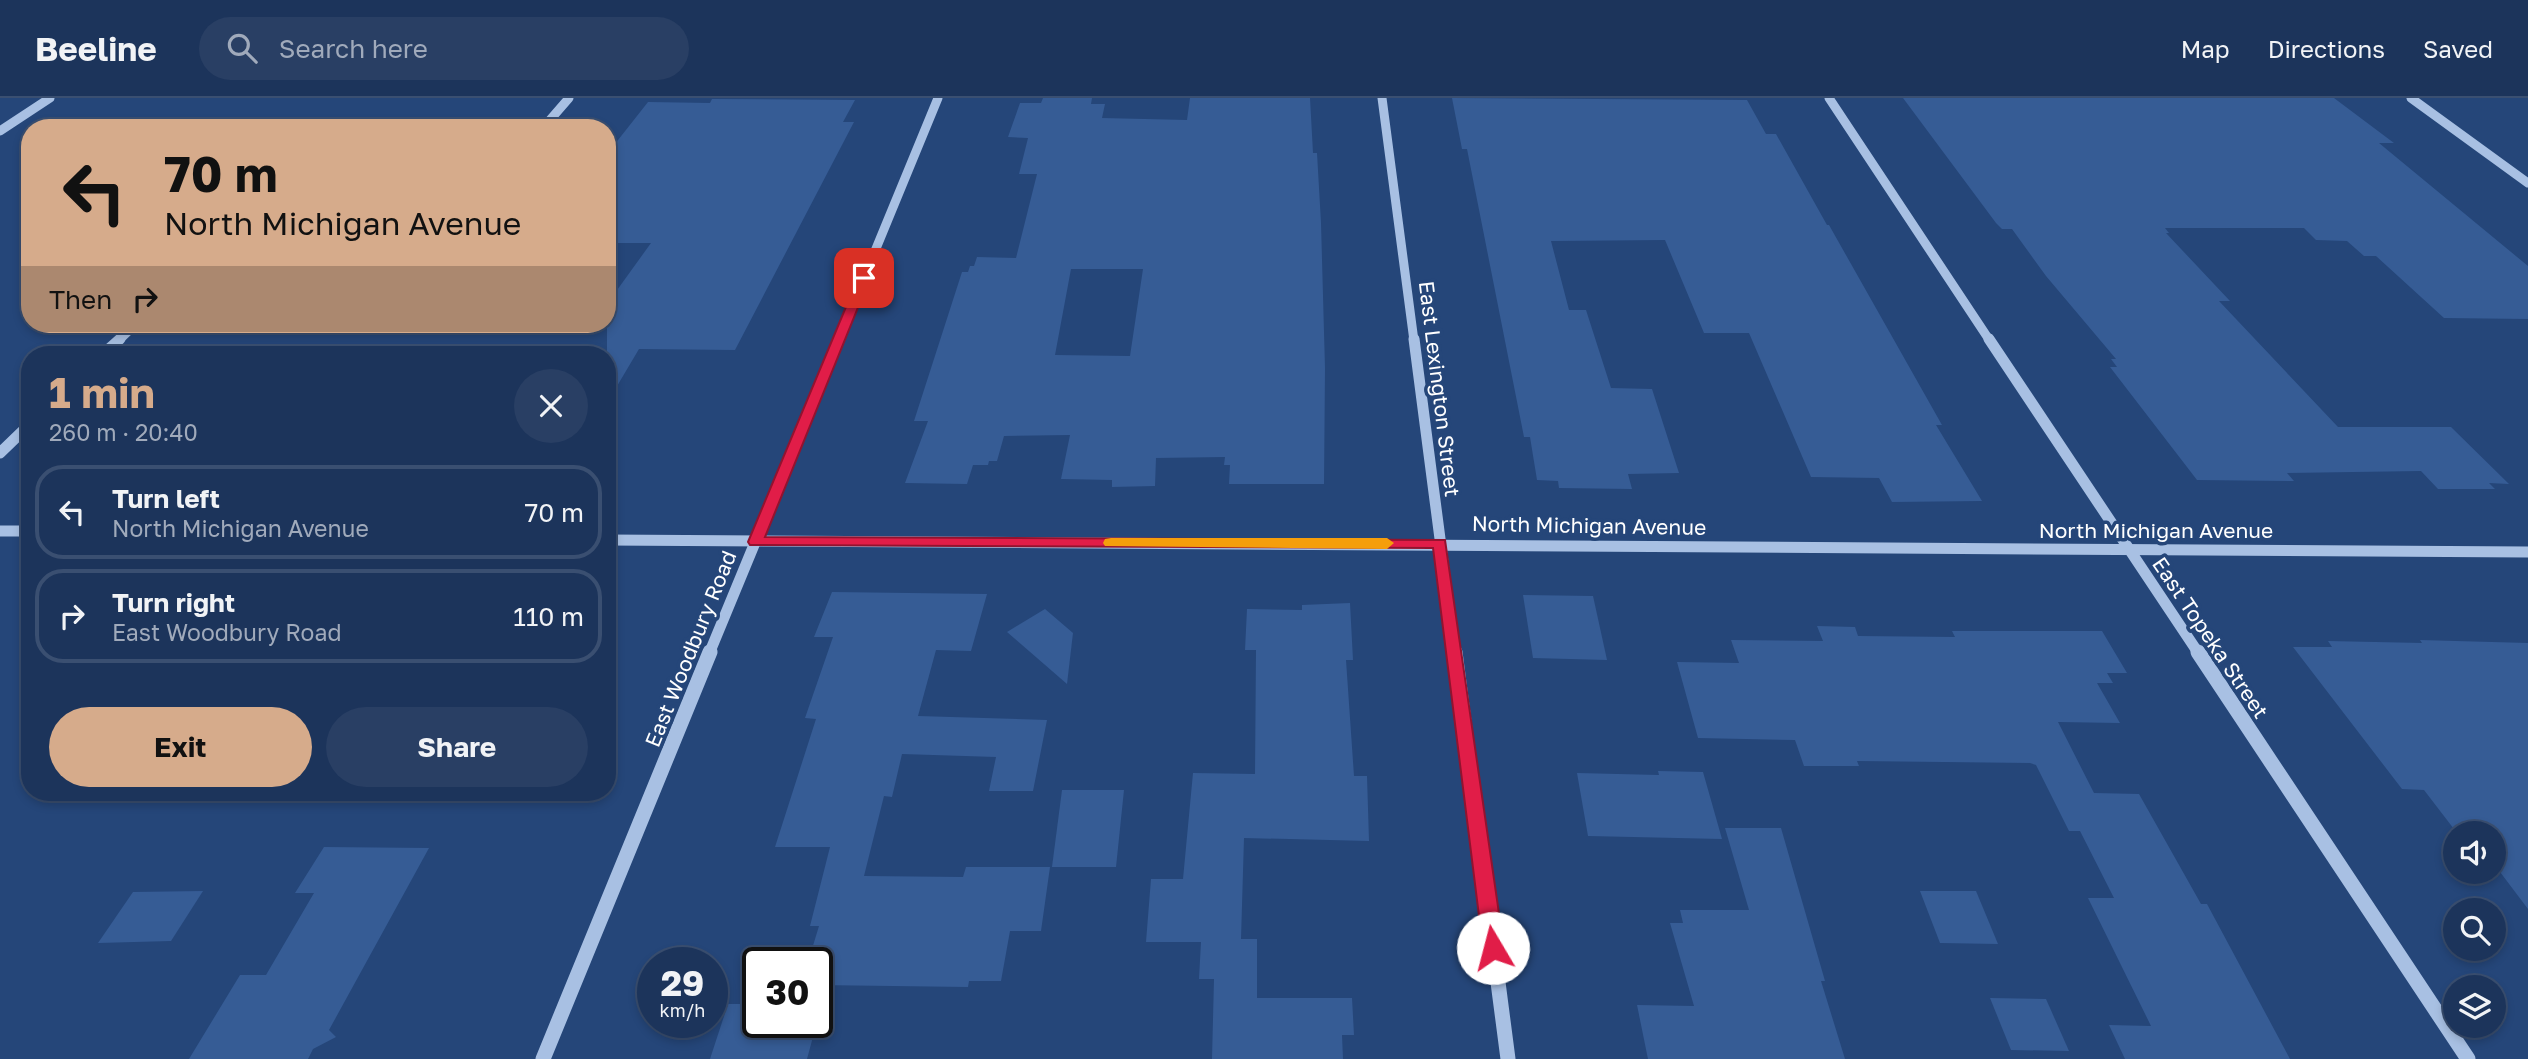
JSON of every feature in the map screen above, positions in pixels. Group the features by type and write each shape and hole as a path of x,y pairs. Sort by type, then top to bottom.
{"street":[{"path":"0,131 50,98"},
{"path":"551,119 569,98"},
{"name":"East Woodbury Road","path":"543,1059 938,98"},
{"name":"East Lexington Street","path":"1382,98 1508,1059"},
{"name":"East Topeka Street","path":"1829,98 2468,1059"},
{"path":"2411,98 2528,183"},
{"path":"112,346 126,333"},
{"path":"0,453 21,433"},
{"path":"0,531 21,531"},
{"name":"North Michigan Avenue","path":"616,540 1440,543 2528,552"}],"building":[{"path":"1043,98 1092,98 1091,104 1105,104 1102,118 1187,120 1190,98 1310,98 1313,153 1317,153 1321,223 1325,368 1324,484 1229,484 1230,465 1224,465 1225,457 1156,458 1155,486 1112,487 1112,480 1061,479 1070,435 1004,436 997,461 989,461 988,465 973,465 967,484 905,483 928,421 914,421 962,272 968,272 970,266 974,266 977,257 1016,258 1037,174 1019,174 1028,138 1008,137 1020,103 1041,103","holes":["1071,269 1143,269 1130,356 1055,355"]},
{"path":"1452,98 1747,100 1766,134 1776,134 1942,425 1936,425 1982,501 1892,502 1879,478 1811,477 1749,333 1704,333 1665,240 1551,241 1569,310 1586,310 1611,388 1652,389 1679,473 1628,474 1632,489 1559,488 1558,481 1537,480 1530,437 1524,437 1467,149 1462,149"},
{"path":"1903,98 2334,98 2394,143 2379,143 2528,266 2528,319 2444,318 2376,256 2364,256 2347,241 2316,240 2304,228 2165,228 2169,233 2166,233 2230,301 2219,301 2338,427 2451,427 2509,484 2489,483 2495,489 2438,489 2421,471 2287,473 2294,481 2197,480 2110,367 2117,367 2111,359 2116,359 2046,276 2012,229 2002,229 1996,223"},
{"path":"712,99 855,100 843,122 854,122 735,350 639,349 616,388 616,346 607,346 607,333 616,333 616,292 651,243 616,243 616,143 648,102 710,103"},
{"path":"832,592 987,594 971,651 936,650 918,716 1047,720 1033,791 989,791 996,757 902,754 892,797 884,796 864,876 963,877 966,867 1050,867 1041,931 1010,931 1001,981 969,981 968,987 833,985 833,947 813,947 819,926 810,926 830,847 775,847 816,719 805,718 833,637 814,637"},
{"path":"1523,595 1593,596 1607,660 1533,658"},
{"path":"1350,603 1353,660 1346,660 1354,776 1367,776 1369,841 1244,838 1241,939 1257,939 1257,998 1352,998 1354,1035 1342,1035 1343,1059 1212,1059 1214,979 1199,979 1201,942 1146,942 1151,879 1183,879 1193,773 1255,774 1256,650 1245,650 1247,609 1302,610 1302,605"},
{"path":"1045,609 1073,633 1067,684 1007,632"},
{"path":"1817,626 1855,627 1858,636 1955,637 1952,631 2102,631 2127,673 2107,673 2113,683 2097,683 2120,723 2058,722 2094,793 2139,794 2201,904 2207,904 2290,1059 2125,1059 2109,1025 2151,1026 2088,898 2114,898 2080,831 2069,831 2036,765 1857,761 1859,766 1804,766 1795,740 1698,738 1677,662 1739,663 1731,640 1823,641"},
{"path":"2420,640 2528,643 2528,909 2506,880 2506,821 2448,821 2424,790 2402,789 2293,647 2332,647 2328,641 2422,643"},
{"path":"1658,771 1703,772 1722,839 1588,836 1577,773 1659,775"},
{"path":"1062,790 1124,790 1116,867 1052,867"},
{"path":"1725,828 1781,828 1825,981 1821,981 1845,1059 1648,1059 1637,1005 1694,1006 1670,923 1683,923 1680,910 1749,910"},
{"path":"324,847 429,848 329,1030 336,1037 313,1049 308,1059 189,1059 240,975 266,975 314,893 295,893"},
{"path":"203,891 171,941 98,943 133,892"},
{"path":"1920,891 1976,891 1998,944 1940,943"},
{"path":"1990,998 2046,999 2069,1051 2011,1050"},
{"path":"728,1004 742,1004 742,1038 813,1038 807,1059 710,1059 717,1038 728,1038"}],"slow traffic":[{"path":"1111,543 1387,543"}],"route":[{"path":"864,278 756,542 1440,543 1493,948"}]}
